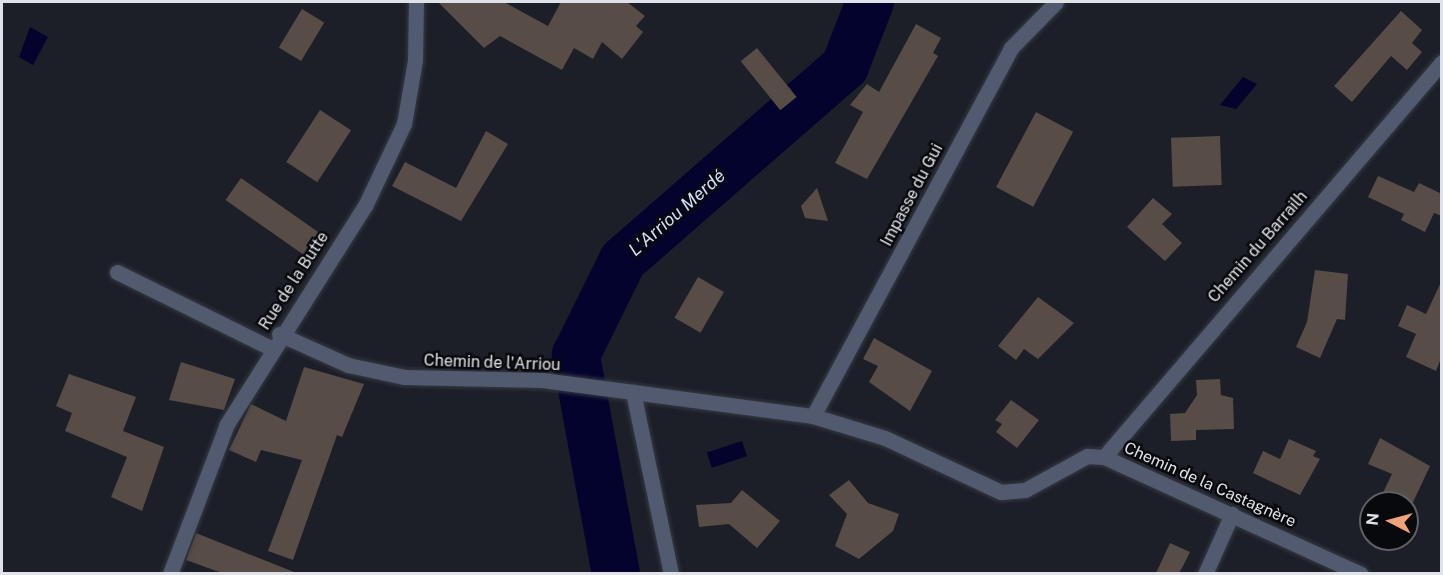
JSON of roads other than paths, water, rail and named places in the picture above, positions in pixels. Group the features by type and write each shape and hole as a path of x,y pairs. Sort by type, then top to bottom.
{"street":[{"name":"Rue de la Butte","path":"170,573 227,424 279,334 365,206 404,124 416,60 416,2"},
{"name":"Impasse du Gui","path":"813,416 1011,48 1056,2"},
{"name":"Chemin du Barrailh","path":"1104,457 1442,62"},
{"path":"117,272 271,348"},
{"name":"Chemin de l'Arriou","path":"279,334 348,365 404,377 542,380 627,392"},
{"name":"Chemin de la Castagnère","path":"627,392 813,416 885,438 1001,492 1025,490 1087,456 1104,457 1361,573"},
{"path":"627,392 671,573"},
{"path":"1205,573 1232,514"}],"waterway":[{"name":"L'Arriou Merdé","path":"616,574 576,355 623,260 845,66 870,2"}]}
